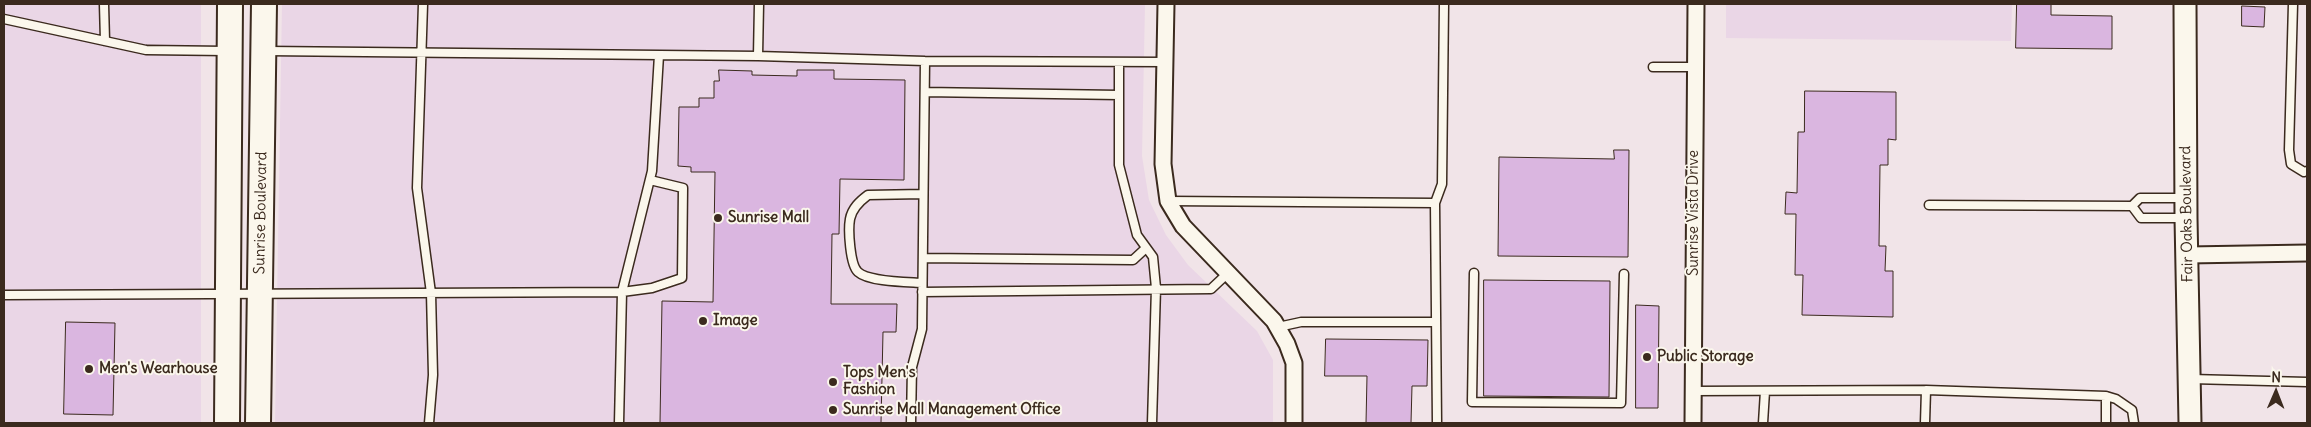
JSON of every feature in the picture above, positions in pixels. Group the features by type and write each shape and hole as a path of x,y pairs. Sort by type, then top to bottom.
{"main road":[{"name":"Sunrise Boulevard","path":"227,423 230,4"},
{"name":"Sunrise Boulevard","path":"258,423 264,4"},
{"name":"Fair Oaks Boulevard","path":"2185,4 2190,423"}],"street":[{"path":"1166,4 1163,164 1168,201 1183,226 1278,327 1294,363 1294,423"},
{"name":"Sunrise Vista Drive","path":"1693,423 1696,4"},
{"path":"2188,255 2307,253"}],"lane":[{"path":"104,4 104,41"},
{"path":"423,4 423,53 417,188 431,293 433,375 429,423"},
{"path":"758,4 758,56"},
{"path":"1437,423 1435,203 1442,184 1444,4"},
{"path":"2293,4 2289,150 2291,164 2304,172 2307,171"},
{"path":"4,19 146,50 231,51"},
{"path":"263,51 758,56 925,61 1165,62"},
{"path":"620,423 622,292 650,180 660,55"},
{"path":"911,423 912,367 922,329 925,61"},
{"path":"1119,63 1119,165 1137,236 1153,257 1156,288 1152,423"},
{"path":"1653,67 1695,67"},
{"path":"924,92 1119,95"},
{"path":"4,295 622,292 652,288 682,278 683,188 650,180"},
{"path":"923,194 868,194 856,205 850,219 851,262 858,272 870,278 922,288 1211,289 1228,273"},
{"path":"1928,205 2132,206 2140,198 2186,208"},
{"path":"1168,201 1435,203"},
{"path":"2132,206 2141,218 2186,208"},
{"path":"923,258 1133,260 1146,248"},
{"path":"1474,273 1472,402 1621,403 1624,274"},
{"path":"1278,327 1301,322 1436,322"},
{"path":"2190,379 2307,382"},
{"path":"1693,390 1926,390 2106,396 2116,399 2132,410 2134,423"},
{"path":"1926,390 1926,423"},
{"path":"1763,423 1765,391"},
{"path":"2106,396 2106,423"}],"shaded area":[{"path":"4,4 201,4 201,423 4,423"},
{"name":"Sunrise Mall","path":"282,4 1145,4 1142,156 1149,200 1166,235 1188,265 1257,331 1273,360 1273,423 275,423"},
{"path":"1726,4 2012,4 2011,41 1726,38"}],"building":[{"path":"2017,4 2051,4 2051,15 2112,16 2112,49 2016,48"},
{"path":"2242,6 2265,7 2264,27 2242,26"},
{"name":"Sunrise Mall","path":"719,70 752,71 752,75 797,76 797,70 834,70 834,79 905,80 904,180 840,179 839,234 832,234 831,304 897,304 896,332 883,332 881,423 660,423 662,301 713,302 715,172 691,172 691,167 678,166 679,107 699,107 699,98 714,98 714,81 719,81"},
{"path":"1805,91 1896,92 1896,140 1888,139 1888,165 1880,165 1879,246 1886,246 1885,271 1893,271 1893,317 1802,315 1803,275 1795,275 1796,214 1785,214 1786,192 1797,193 1798,132 1804,132"},
{"path":"1614,150 1629,150 1628,257 1498,256 1499,157 1614,159"},
{"path":"1484,280 1610,281 1609,397 1484,396"},
{"name":"Public Storage","path":"1636,305 1659,306 1658,408 1636,408"},
{"name":"Men's Wearhouse","path":"66,322 115,323 113,415 64,414"},
{"path":"1326,339 1428,340 1427,386 1412,386 1411,423 1366,423 1367,376 1325,376"}],"place":[{"name":"Sunrise Mall","path":"718,218"},
{"name":"Image","path":"703,321"},
{"name":"Public Storage","path":"1647,357"},
{"name":"Men's Wearhouse","path":"89,369"},
{"name":"Tops Men's Fashion","path":"833,382"},
{"name":"Sunrise Mall Management Office","path":"833,410"}]}
